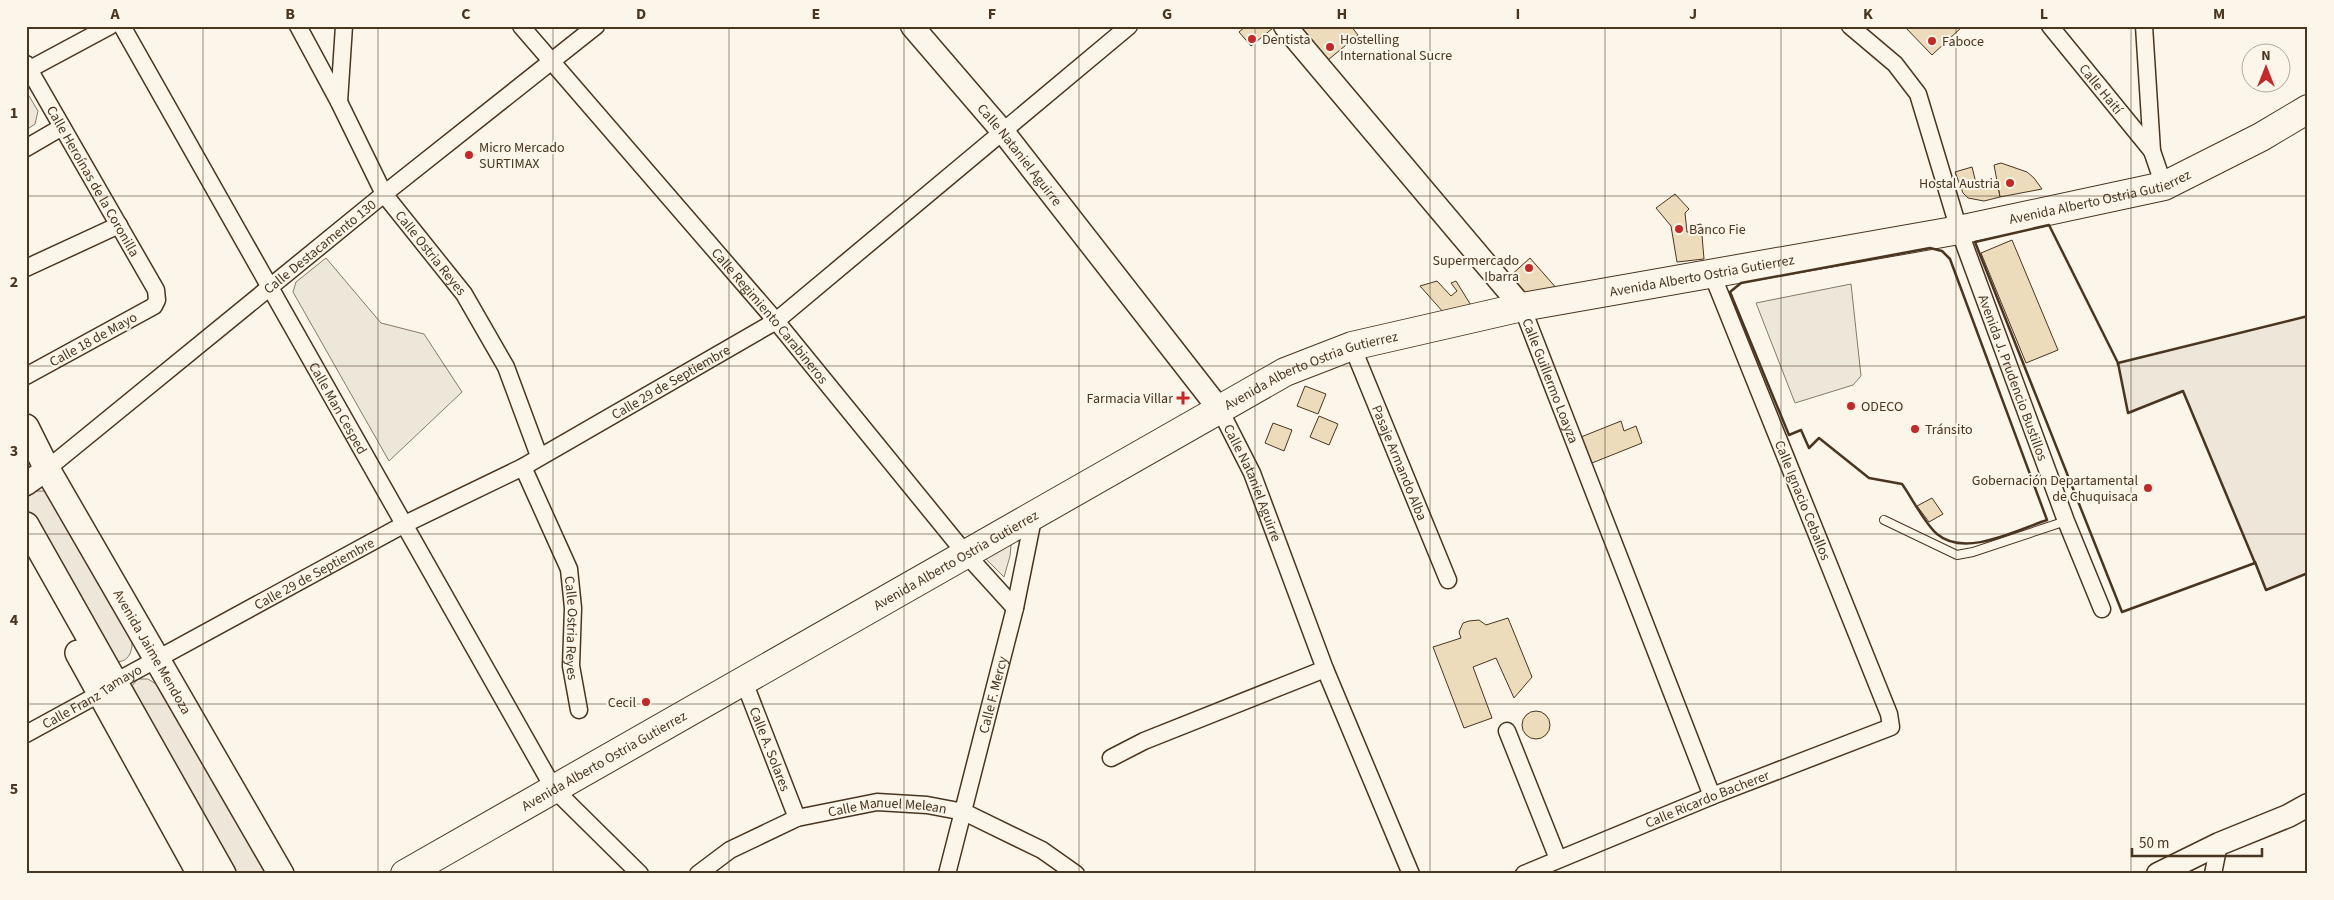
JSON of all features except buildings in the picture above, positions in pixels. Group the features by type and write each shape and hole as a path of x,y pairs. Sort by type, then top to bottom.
{"highway":[{"name":"Avenida Alberto Ostria Gutierrez","path":"405,874 1285,372 1352,346 1522,307 1959,230 2164,186 2262,136 2308,109"}],"main road":[{"name":"Avenida Jaime Mendoza","path":"26,427 47,468 281,874"},
{"path":"26,525 200,874"},
{"path":"26,558 223,874"}],"street":[{"path":"28,66 110,26"},
{"name":"Calle Man Cesped","path":"122,26 554,789 640,874"},
{"name":"Calle Ostria Reyes","path":"298,26 339,102 384,194 464,294 506,366 539,456"},
{"path":"339,102 344,26"},
{"name":"Calle Regimiento Carabineros","path":"521,26 776,322 965,553 1015,608"},
{"name":"Calle Destacamento 130","path":"47,468 384,194 553,63 596,26"},
{"name":"Calle Nataniel Aguirre","path":"912,26 1004,132 1220,410 1252,473 1325,669 1410,874"},
{"name":"Calle 29 de Septiembre","path":"159,660 403,525 523,466 776,322 1129,26"},
{"name":"Calle Guillermo Loayza","path":"1285,26 1522,307 1712,796"},
{"name":"Avenida J. Prudencio Bustillos","path":"1850,26 1895,64 1918,94 1959,230 2066,521 2102,609"},
{"name":"Calle Haití","path":"2050,26 2152,151"},
{"path":"2144,26 2152,151 2164,186"},
{"name":"Calle Heroínas de la Coronilla","path":"28,66 156,290 157,300"},
{"path":"26,148 62,127"},
{"path":"26,268 119,225"},
{"name":"Calle Ignacio Ceballos","path":"1712,274 1889,714 1890,728"},
{"name":"Calle 18 de Mayo","path":"26,376 154,306 157,300"},
{"name":"Pasaje Armando Alba","path":"1352,346 1448,580"},
{"name":"Calle Ostria Reyes","path":"523,466 569,569 574,608 571,666 579,710"},
{"path":"26,484 47,468"},
{"name":"Calle F. Mercy","path":"947,874 1015,608 1034,514"},
{"name":"Calle Franz Tamayo","path":"26,734 159,660"},
{"path":"1111,758 1144,741 1325,669"},
{"name":"Calle A. Solares","path":"743,680 797,818"},
{"name":"Calle Ricardo Bacherer","path":"1524,874 1712,796 1890,728"},
{"path":"1507,731 1558,859"},
{"name":"Calle Manuel Melean","path":"698,874 730,850 797,818 877,802 927,806 964,812 1042,850 1076,874"},
{"path":"2158,874 2219,844 2288,816 2308,805"},
{"path":"2213,874 2219,844"}],"lane":[{"path":"1884,520 1957,555 1974,552 2066,521"}],"shaded area":[{"path":"26,91 38,111 35,124 26,130"},
{"path":"326,258 381,323 424,334 462,392 389,461 293,292 296,282"},
{"path":"1851,284 1861,376 1853,385 1795,403 1756,303"},
{"path":"2308,316 2308,573 2266,590 2183,392 2128,413 2118,363"},
{"path":"36,491 45,491 52,495 132,640 131,651 123,661 114,662 108,660 26,507 28,497"},
{"path":"1012,536 1010,556 1004,577 981,554"},
{"path":"138,679 148,679 156,684 267,874 229,874 131,687"}],"wall":[{"path":"2049,225 2118,363 2128,413 2183,391 2255,563 2122,612 1975,242 2049,225"},
{"path":"1930,248 1942,251 1950,259 2047,520 1991,540 1976,543 1949,541 1937,534 1932,530 1902,484 1869,478 1819,438 1809,448 1801,430 1789,435 1730,292 1741,283 1930,248"},
{"path":"2118,365 2118,363 2308,316"},
{"path":"2255,562 2266,590 2308,573"}],"place":[{"name":"Dentista","path":"1252,39"},
{"name":"Faboce","path":"1932,41"},
{"name":"Hostelling International Sucre","path":"1330,47"},
{"name":"Micro Mercado SURTIMAX","path":"469,155"},
{"name":"Hostal Austria","path":"2010,183"},
{"name":"Banco Fie","path":"1679,229"},
{"name":"Supermercado Ibarra","path":"1529,268"},
{"name":"Farmacia Villar","path":"1183,398"},
{"name":"ODECO","path":"1851,406"},
{"name":"Tránsito","path":"1915,429"},
{"name":"Gobernación Departamental de Chuquisaca","path":"2148,488"},
{"name":"Cecil","path":"646,702"}]}
